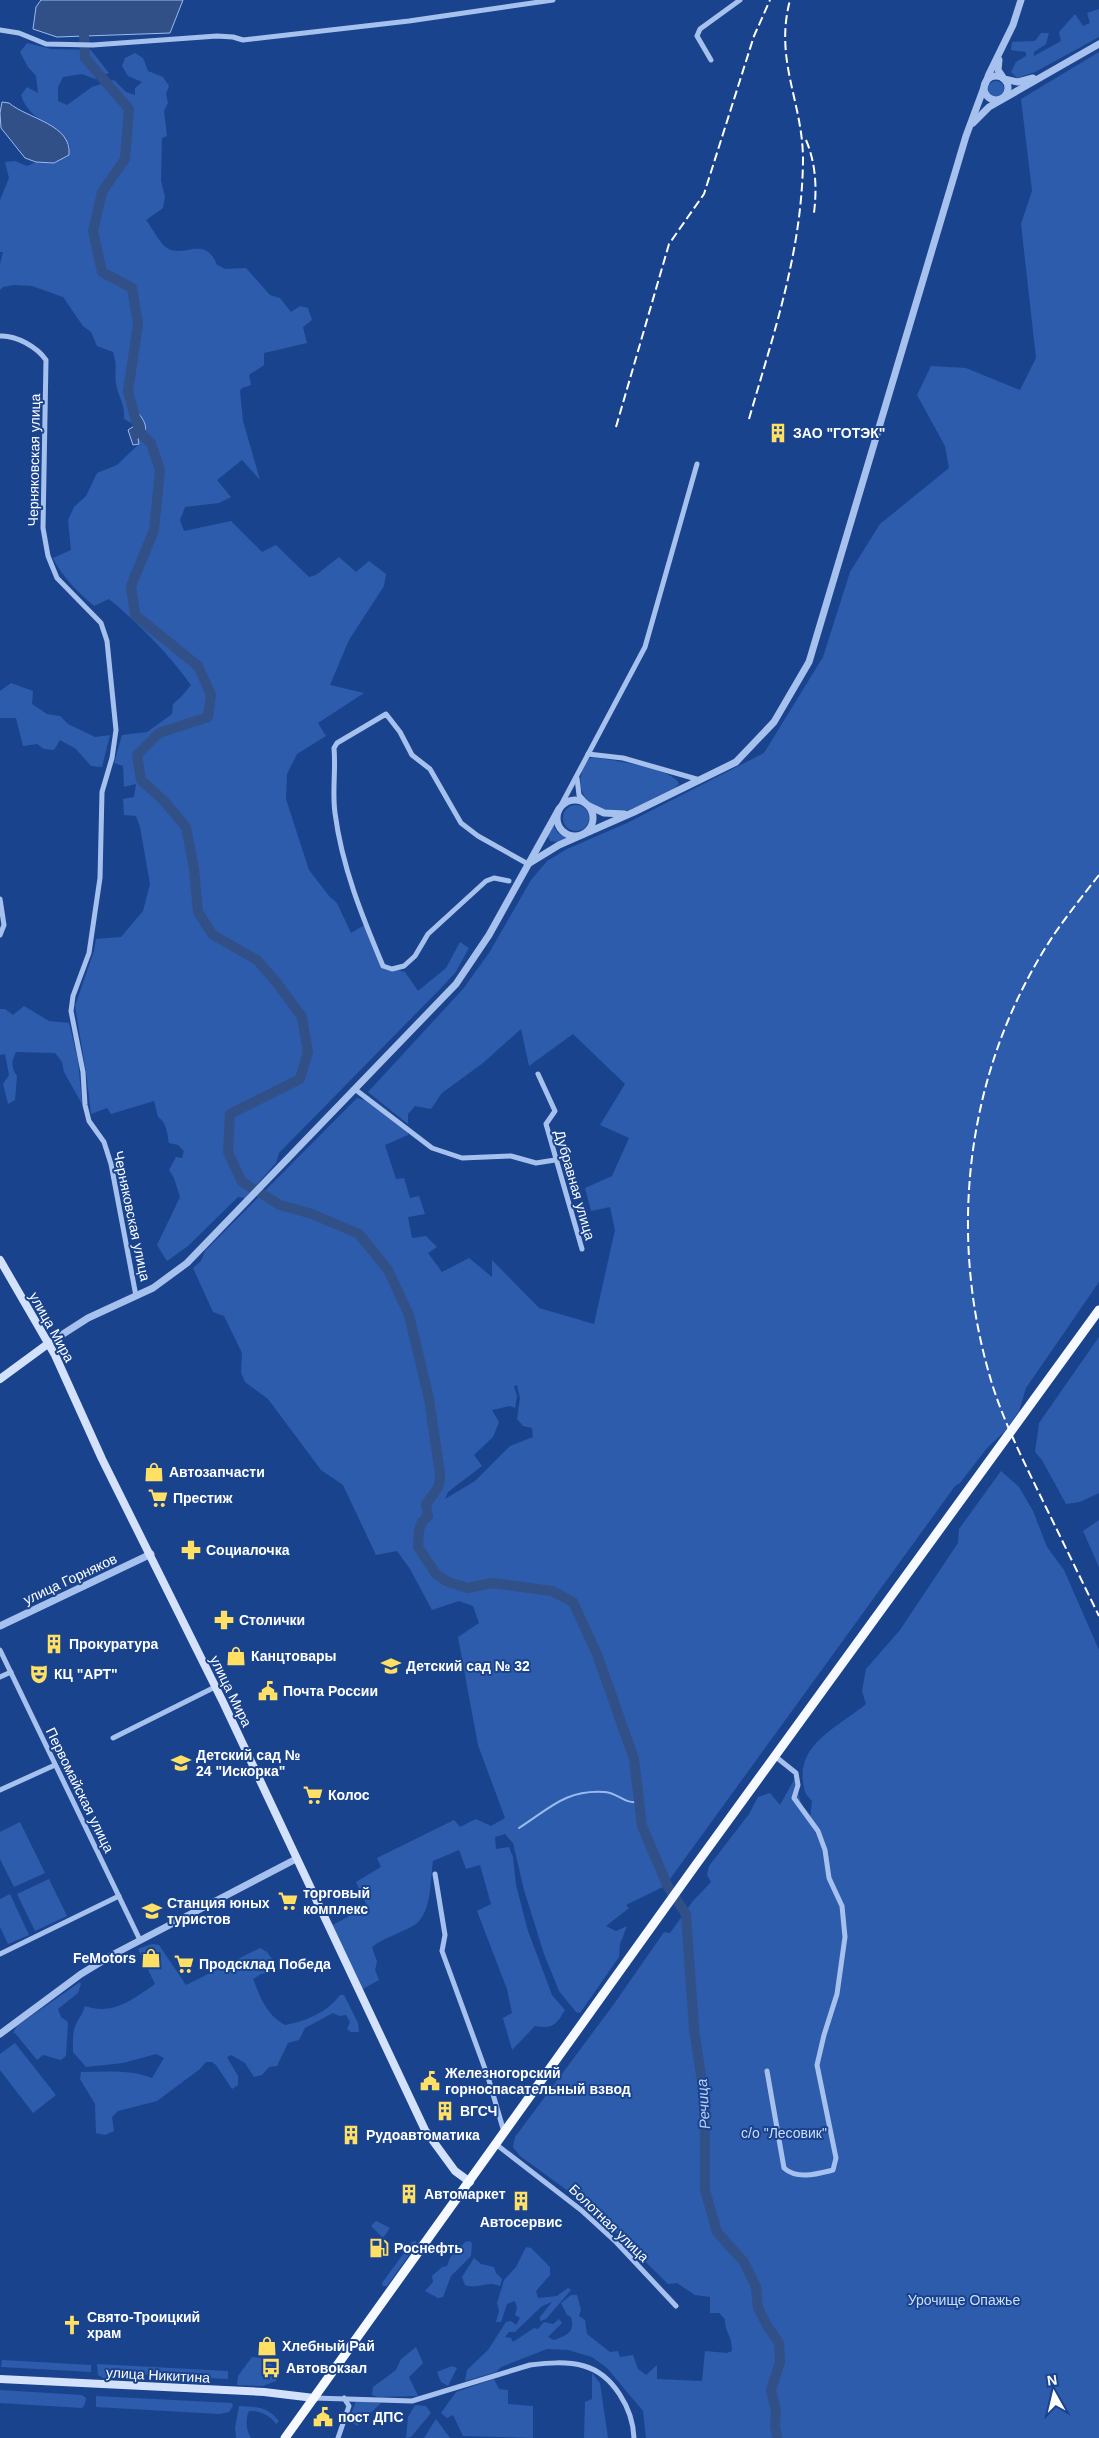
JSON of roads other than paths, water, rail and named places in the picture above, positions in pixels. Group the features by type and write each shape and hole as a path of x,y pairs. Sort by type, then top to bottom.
{"highway":[{"path":"284,2438 497,2145 691,1872 1099,1310"}],"main road":[{"name":"улица Мира","path":"0,1260 49,1343 102,1459 151,1554 425,2130 454,2171 470,2182"},
{"path":"0,1379 49,1343"},
{"name":"улица Никитина","path":"0,2379 264,2392 314,2398"}],"street":[{"path":"0,30 18,33 46,44 93,45 217,36 243,40 293,36 553,0"},
{"path":"711,60 697,36 700,29 740,0"},
{"path":"1022,0 997,67 1004,79 1008,90 1002,99 995,100 988,96 985,90 985,84 992,77 1004,79 1018,82 1042,76"},
{"path":"966,136 980,114 1002,99 1099,44"},
{"path":"528,864 553,848 634,812 736,762 774,722 809,662 966,136 985,84 1004,45"},
{"name":"Черняковская улица","path":"0,336 20,341 41,352 46,360 43,528 48,556 57,578 102,623 107,641 116,730 112,758 102,792 100,878 89,953 73,996 71,1011 83,1072 85,1105 89,1121 104,1142 111,1164 136,1296"},
{"path":"49,1343 88,1318 153,1288 187,1263 356,1090 456,984 490,935 645,647 697,464"},
{"path":"509,881 494,878 486,881 428,934 414,956 404,966 392,969 383,966 353,892 345,864 335,814 333,789 334,748 337,743 386,714 400,732 412,755 430,768 461,823 478,836 528,864"},
{"path":"588,754 623,758 700,780"},
{"path":"577,775 578,792 587,804 592,812 593,822 581,835 570,835 561,829 557,819 559,808 572,800 587,804 608,814 634,812"},
{"path":"0,898 4,925 0,935"},
{"name":"Дубравная улица","path":"538,1074 555,1110 546,1124 582,1249"},
{"path":"356,1090 432,1148 462,1158 511,1156 536,1163 555,1160"},
{"name":"улица Горняков","path":"0,1626 151,1554"},
{"name":"Первомайская улица","path":"0,1650 140,1940"},
{"path":"0,1677 11,1672"},
{"path":"112,1738 215,1687"},
{"path":"767,2071 784,2168 790,2174 802,2176 833,2170 836,2158 817,2065 837,1994 844,1937 842,1906 829,1878 825,1850 818,1831 794,1798 798,1784 796,1773 776,1757"},
{"path":"0,1790 55,1765"},
{"path":"0,2034 81,1974 140,1940 296,1859"},
{"path":"435,1874 445,1935 442,1951 488,2077 504,2134"},
{"path":"0,1954 119,1896"},
{"name":"Болотная улица","path":"497,2145 581,2210 616,2242 676,2306"},
{"path":"314,2398 412,2401 530,2365 546,2363 573,2364 597,2372 618,2391 631,2418 634,2438"},
{"path":"338,2438 349,2406 344,2398"}],"waterway":[{"name":"Речица","path":"84,36 85,58 129,109 125,159 102,192 93,231 102,272 132,288 138,324 128,391 136,421 143,436 151,443 160,470 154,530 131,586 135,615 198,666 211,695 208,717 159,733 137,755 141,780 164,801 186,827 194,869 198,912 213,935 257,960 277,983 302,1017 308,1052 300,1079 230,1114 228,1152 242,1182 280,1205 312,1214 359,1234 388,1270 409,1315 429,1399 440,1479 436,1490 426,1504 428,1516 422,1522 419,1530 418,1547 436,1574 448,1582 468,1588 492,1583 552,1591 573,1602 597,1654 634,1759 642,1826 668,1887 686,1914 694,2029 705,2102 705,2190 717,2232 744,2262 756,2287 758,2308 779,2343 780,2362 771,2390 776,2411 775,2425 777,2438"},
{"path":"519,1828 549,1807 579,1794 605,1792 625,1800 638,1802"}],"railway":[{"path":"616,427 669,244 704,194 754,36 770,0"},
{"path":"749,419 777,323 798,227 803,160 799,119 790,81 785,43 790,0"},
{"path":"806,140 815,176 814,213"},
{"path":"1099,875 1055,933 1025,985 1001,1039 983,1096 972,1154 968,1213 970,1273 979,1332 994,1390 1021,1455 1099,1616"}],"place":[{"name":"ЗАО \"ГОТЭК\"","path":"778,433"},
{"name":"Автозапчасти","path":"154,1472"},
{"name":"Престиж","path":"158,1498"},
{"name":"Социалочка","path":"191,1550"},
{"name":"Столички","path":"224,1620"},
{"name":"Прокуратура","path":"54,1644"},
{"name":"Канцтовары","path":"236,1656"},
{"name":"Детский сад № 32","path":"391,1666"},
{"name":"КЦ \"АРТ\"","path":"39,1674"},
{"name":"Почта России","path":"268,1691"},
{"name":"Детский сад № 24 \"Искорка\"","path":"181,1763"},
{"name":"Колос","path":"313,1795"},
{"name":"торговый комплекс","path":"288,1901"},
{"name":"Станция юных туристов","path":"152,1911"},
{"name":"FeMotors","path":"151,1958"},
{"name":"Продсклад Победа","path":"184,1964"},
{"name":"Железногорский горноспасательный взвод","path":"430,2081"},
{"name":"ВГСЧ","path":"445,2111"},
{"name":"Рудоавтоматика","path":"351,2135"},
{"name":"Автомаркет","path":"409,2194"},
{"name":"Автосервис","path":"521,2201"},
{"name":"Роснефть","path":"379,2248"},
{"name":"Свято-Троицкий храм","path":"72,2325"},
{"name":"Хлебный Рай","path":"267,2346"},
{"name":"Автовокзал","path":"271,2368"},
{"name":"пост ДПС","path":"323,2417"}],"park label":[{"name":"с/о \"Лесовик\"","path":"784,2133"},
{"name":"Урочище Опажье","path":"964,2300"}]}
